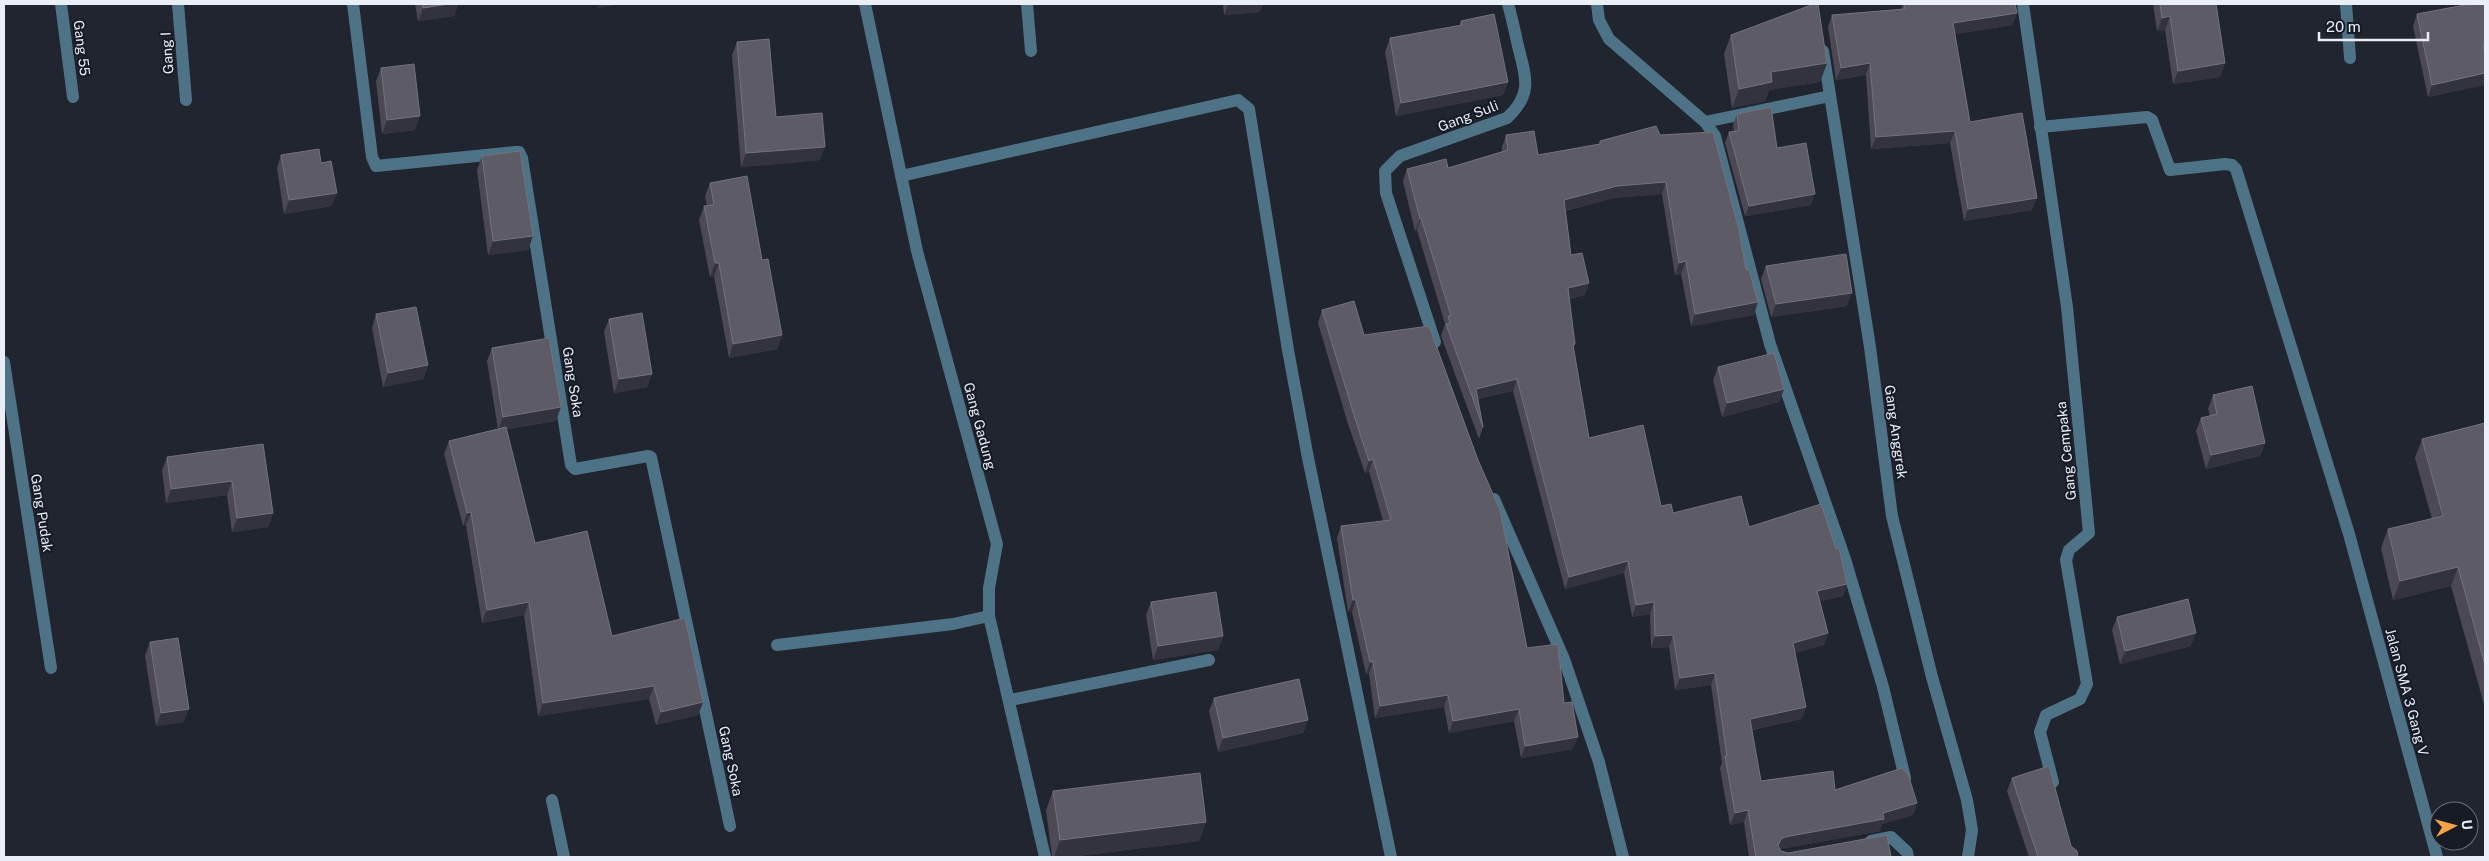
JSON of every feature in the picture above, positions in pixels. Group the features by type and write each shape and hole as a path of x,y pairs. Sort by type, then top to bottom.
{"street":[{"name":"Gang 55","path":"61,4 73,97"},
{"name":"Gang I","path":"178,4 186,100"},
{"name":"Gang Soka","path":"353,4 372,157 376,166 385,167 516,152 522,158 571,465 575,469 651,457 730,826"},
{"name":"Gang Gadung","path":"865,4 916,251 997,544 989,588 989,616 1046,857"},
{"path":"1027,4 1031,51"},
{"name":"Gang Suli","path":"1439,352 1386,192 1385,170 1400,156 1507,118 1516,110 1526,91 1526,74 1508,4"},
{"path":"1597,4 1600,20 1609,38 1705,122 1714,136 1770,344 1845,559 1883,687 1905,778"},
{"name":"Gang Cempaka","path":"2023,4 2067,307 2089,533 2069,550 2066,560 2088,684 2080,699 2046,715 2040,732 2055,790"},
{"path":"2346,4 2350,58"},
{"name":"Gang Anggrek","path":"1822,40 1870,347 1892,516 1932,677 1967,800 1972,830 1968,857"},
{"path":"1705,122 1830,96"},
{"path":"902,176 1238,100 1250,109 1297,399 1391,857"},
{"name":"Jalan SMA 3 Gang V","path":"2040,127 2147,117 2152,120 2170,170 2225,164 2232,165 2236,169 2349,534 2437,857"},
{"name":"Gang Pudak","path":"4,362 51,668"},
{"path":"1489,488 1564,659 1599,762 1623,857"},
{"path":"777,645 953,624 989,616"},
{"path":"1010,700 1209,660"},
{"path":"552,800 564,857"},
{"path":"1855,844 1891,837 1907,852 1908,857"}],"building":[{"path":"422,4 449,4 423,8"},
{"path":"1818,4 1827,63 1771,72 1772,82 1739,89 1731,35"},
{"path":"1904,4 2015,4 2017,13 1953,23 1970,122 2022,113 2037,198 1968,209 1955,131 1876,137 1870,63 1841,68 1832,15 1905,9"},
{"path":"2160,4 2216,4 2225,63 2178,71 2170,16 2162,18"},
{"path":"2470,4 2485,4 2485,44 2483,44 2485,73 2432,85 2417,14"},
{"path":"1494,14 1508,82 1401,103 1390,38 1462,25 1461,21"},
{"path":"769,39 776,117 822,113 825,147 746,153 737,42"},
{"path":"414,64 420,116 387,120 381,68"},
{"path":"1771,107 1777,148 1806,143 1815,194 1749,206 1729,132 1739,131 1737,114"},
{"path":"1656,126 1660,135 1713,132 1739,230 1746,270 1749,269 1758,302 1695,314 1686,261 1679,263 1666,182 1617,186 1564,200 1571,255 1582,253 1589,283 1568,288 1575,344 1573,345 1589,438 1643,425 1661,506 1671,504 1673,513 1741,496 1749,527 1821,504 1836,549 1839,548 1847,584 1817,591 1828,633 1793,643 1806,707 1750,719 1761,781 1833,771 1835,790 1902,768 1908,774 1917,803 1883,813 1884,819 1785,837 1781,839 1778,846 1781,851 1788,853 1887,835 1891,857 1756,857 1748,810 1735,813 1725,756 1727,756 1715,673 1680,678 1673,635 1655,636 1654,602 1636,605 1628,561 1569,577 1517,379 1476,389 1483,427 1446,324 1450,323 1448,316 1451,316 1420,219 1407,169 1446,159 1448,168 1508,150 1506,135 1534,131 1538,155 1600,144 1600,141"},
{"path":"319,149 321,163 331,161 337,193 289,200 281,155"},
{"path":"520,151 533,236 493,241 482,156"},
{"path":"747,176 762,260 768,259 782,335 733,344 719,263 715,263 704,206 714,205 710,183"},
{"path":"1846,254 1852,293 1776,304 1766,266"},
{"path":"1354,301 1364,335 1429,326 1478,460 1500,510 1527,648 1558,644 1564,703 1572,702 1578,737 1525,746 1519,709 1453,721 1448,695 1380,706 1373,662 1370,662 1356,600 1353,600 1341,526 1391,520 1373,459 1369,461 1322,310"},
{"path":"416,307 428,365 388,373 376,314"},
{"path":"642,313 652,374 619,379 609,319"},
{"path":"549,338 561,407 503,417 492,348"},
{"path":"1774,353 1784,389 1727,403 1718,367"},
{"path":"2252,386 2265,443 2211,455 2201,418 2217,414 2213,395"},
{"path":"2485,423 2485,665 2458,567 2400,581 2388,529 2443,516 2422,439"},
{"path":"506,427 535,543 587,531 612,636 685,618 703,702 661,712 654,686 543,703 529,602 487,610 471,512 467,513 449,441"},
{"path":"263,444 273,513 237,518 232,481 171,489 167,457"},
{"path":"1216,592 1223,636 1158,646 1151,602"},
{"path":"2188,599 2196,633 2125,651 2117,617"},
{"path":"178,638 189,709 161,713 150,642"},
{"path":"1299,679 1308,720 1223,738 1214,698"},
{"path":"2049,766 2071,846 2077,851 2078,857 2038,857 2012,778"},
{"path":"1200,773 1206,822 1060,840 1053,791"}]}
